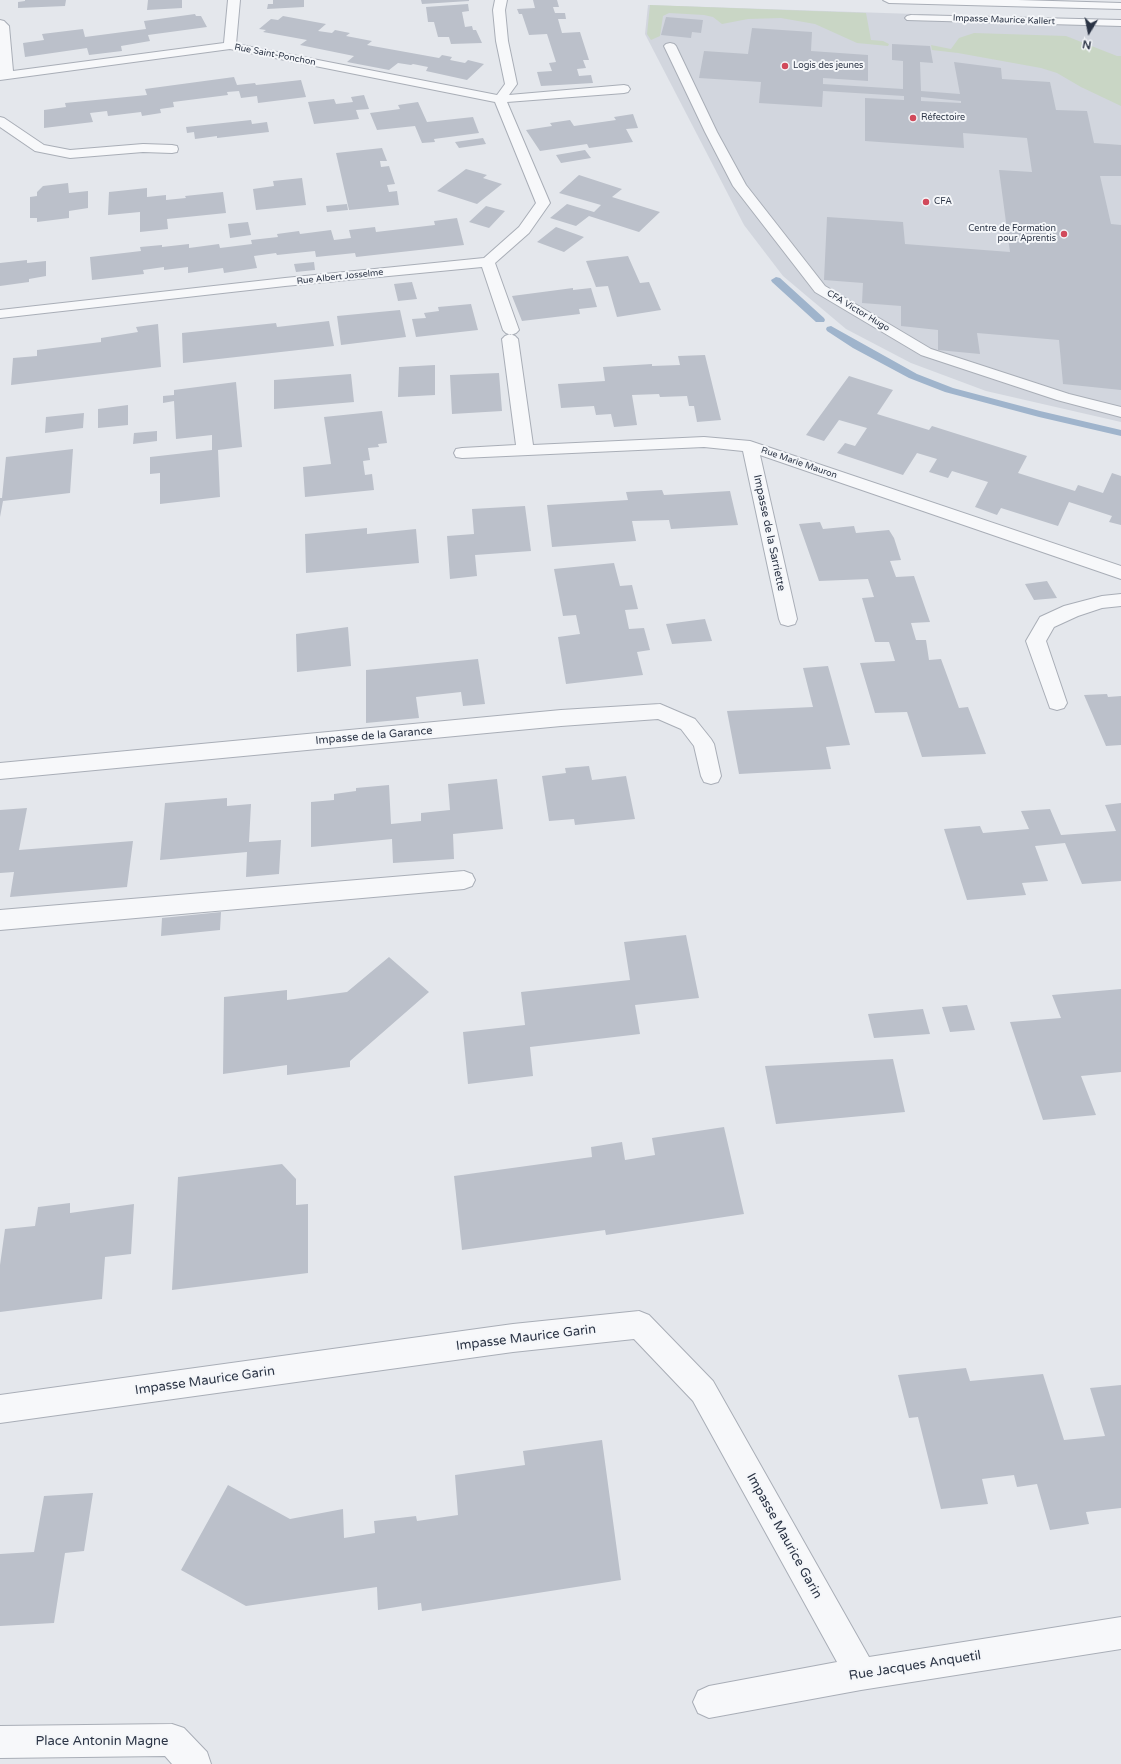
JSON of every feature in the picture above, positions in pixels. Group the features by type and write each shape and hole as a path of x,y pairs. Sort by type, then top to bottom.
{"street":[{"path":"230,46 234,0"},
{"path":"501,0 499,10 502,40 511,84 500,99 543,203 524,230 488,262 510,335 525,450"},
{"path":"889,0 1121,6"},
{"name":"Impasse Maurice Kallert","path":"911,18 1121,23"},
{"path":"0,23 2,26 4,75"},
{"name":"Rue Saint-Ponchon","path":"4,75 230,46 500,99 624,89"},
{"name":"CFA Victor Hugo","path":"670,46 704,118 740,186 820,289 926,352 1063,397 1121,412"},
{"path":"0,121 40,148 70,154 143,148 172,149"},
{"name":"Rue Albert Josselme","path":"0,314 285,282 488,262"},
{"name":"Rue Marie Mauron","path":"462,453 704,442 750,446 1121,573"},
{"name":"Impasse de la Sarriette","path":"750,446 788,619"},
{"path":"1057,703 1036,641 1048,622 1071,611 1102,602 1121,600"},
{"name":"Impasse de la Garance","path":"0,771 561,718 660,711 688,724 704,744 711,776"},
{"path":"0,920 464,880"},
{"name":"Impasse Maurice Garin","path":"0,1409 513,1338 639,1325 703,1391 862,1674"},
{"name":"Rue Jacques Anquetil","path":"709,1702 862,1674 1121,1633"},
{"name":"Place Antonin Magne","path":"0,1742 172,1740 195,1764"}],"shaded area":[{"name":"CFA","path":"648,5 1121,21 1121,422 986,391 911,363 846,329 783,276 744,225 645,34"}],"green space":[{"path":"650,5 866,13 871,40 883,41 889,44 888,46 857,43 815,24 781,18 748,19 722,24 713,17 704,15 669,13 663,16 660,36 651,40 647,34"},
{"path":"974,33 1066,36 1117,56 1121,56 1121,106 1081,87 1057,73 1041,68 958,53 932,50 931,45 951,49 959,38"}],"building":[{"path":"25,0 66,0 65,6 18,8 18,2"},
{"path":"148,0 182,0 182,8 147,10"},
{"path":"273,0 304,0 304,7 267,9 268,4 273,4"},
{"path":"421,0 469,0 469,1 422,4"},
{"path":"533,0 557,0 559,7 553,7 555,13 565,13 566,19 558,19 562,33 580,32 589,60 583,60 586,68 577,69 579,76 591,75 593,83 541,86 537,72 552,71 549,63 556,62 547,34 529,35 522,14 519,14 517,9 535,8"},
{"path":"468,4 469,11 462,12 465,27 472,26 473,30 476,30 482,43 451,44 449,37 438,37 434,22 428,22 426,7"},
{"path":"195,14 196,16 201,16 207,27 148,35 150,41 121,46 122,51 89,55 87,48 25,57 23,43 44,40 42,34 83,29 85,37 146,29 144,21"},
{"path":"283,16 326,24 318,31 332,33 335,30 350,33 346,36 372,41 367,45 439,58 442,55 452,57 450,60 465,63 468,60 484,64 467,80 426,71 428,67 413,64 398,63 389,70 347,62 354,56 300,45 307,40 263,32 266,30 259,29 271,19 278,20"},
{"path":"666,17 703,20 701,33 692,32 691,38 661,35"},
{"name":"Centre de Formation pour Aprentis","path":"752,28 812,32 811,51 868,55 868,81 823,78 823,84 903,89 903,61 892,60 892,44 930,46 933,63 920,62 921,91 960,94 954,62 1001,68 1002,79 1050,82 1056,110 1087,111 1094,143 1121,145 1121,176 1100,176 1111,224 1121,225 1121,390 1063,384 1059,340 977,333 980,354 938,350 938,330 901,326 901,306 862,303 863,283 824,280 827,217 903,222 905,244 1010,252 999,170 1032,172 1027,138 963,133 964,148 865,141 865,98 904,100 904,96 823,91 822,107 759,103 761,82 699,78 704,51 748,54","holes":["921,97 961,101 961,103 921,101"]},
{"path":"234,77 237,85 255,83 256,85 301,80 306,97 258,103 257,96 241,98 239,91 227,92 228,95 173,102 174,107 160,109 161,113 142,116 141,112 108,116 107,111 90,113 93,122 44,128 44,110 66,107 65,103 147,95 145,89"},
{"path":"364,95 369,109 356,110 359,119 314,124 308,102 334,99 336,104 353,102 351,97"},
{"path":"418,102 427,122 473,117 479,133 434,139 435,142 422,143 415,126 377,130 370,113 400,109 398,105"},
{"path":"633,114 638,128 626,129 633,142 589,148 587,144 540,151 526,130 552,126 550,123 570,120 574,126 616,120 614,117"},
{"path":"251,120 252,124 267,122 269,132 195,139 194,132 187,133 186,127"},
{"path":"483,138 486,144 459,148 455,142"},
{"path":"382,148 387,161 380,161 381,167 389,166 395,184 387,185 389,192 397,191 399,205 349,210 336,153"},
{"path":"585,150 591,158 561,163 556,155"},
{"path":"466,169 487,175 483,178 502,184 477,204 437,191"},
{"path":"579,175 622,189 612,197 660,212 639,232 589,216 576,226 550,218 567,204 594,212 601,205 559,193"},
{"path":"302,178 306,205 256,210 253,189 274,186 273,181"},
{"path":"68,183 69,193 88,191 88,208 69,211 69,218 37,222 37,218 30,218 30,197 37,196 37,192 43,186"},
{"path":"147,188 147,197 166,195 166,200 186,198 185,196 223,192 226,213 167,219 168,229 140,232 140,212 108,215 109,192"},
{"path":"347,204 348,210 327,212 326,206"},
{"path":"486,206 505,211 489,228 469,222"},
{"path":"457,218 464,245 356,257 355,253 316,257 315,251 277,255 276,253 254,256 257,268 224,273 223,268 188,273 188,267 164,270 164,267 143,270 144,274 92,280 90,257 141,251 140,247 162,245 162,247 189,244 189,248 219,244 220,248 252,244 251,240 278,237 277,234 299,231 300,234 331,230 334,240 351,238 349,230 375,227 376,232 435,225 434,221"},
{"path":"248,222 251,235 230,238 228,224"},
{"path":"556,227 584,237 564,252 537,242"},
{"path":"628,256 640,283 649,282 661,310 617,317 608,286 596,287 586,261"},
{"path":"27,260 27,263 46,261 46,276 29,279 29,282 0,286 0,263"},
{"path":"314,262 315,270 296,272 294,264"},
{"path":"412,282 417,299 398,301 394,284"},
{"path":"573,288 573,290 591,288 597,307 579,309 580,314 522,321 512,296"},
{"path":"471,304 478,330 416,337 412,319 426,318 424,313 439,311 438,307"},
{"path":"400,310 406,337 341,345 337,316"},
{"path":"329,321 334,346 183,363 182,333 276,323 277,327"},
{"path":"158,324 161,367 11,385 13,358 37,356 37,350 101,342 101,338 138,332 136,327"},
{"path":"705,355 721,420 697,422 694,406 689,406 687,396 660,397 659,394 632,395 637,425 614,427 611,414 596,415 594,406 561,408 558,384 605,381 603,367 652,364 652,366 680,365 678,356"},
{"path":"435,365 435,395 398,397 399,367"},
{"path":"499,373 502,411 452,414 450,375"},
{"path":"351,374 354,402 274,409 274,380"},
{"path":"849,376 893,390 877,414 929,430 932,426 1027,456 1018,473 1075,491 1078,485 1103,493 1112,473 1121,476 1121,525 1109,522 1112,516 1069,502 1058,526 1001,508 997,515 975,507 988,482 952,471 948,478 929,472 937,459 917,453 903,475 837,453 845,443 855,446 867,428 839,420 824,441 806,435"},
{"path":"236,382 242,447 218,450 220,497 160,504 160,473 150,474 150,457 212,450 212,435 176,439 174,401 163,403 163,396 174,395 174,390"},
{"path":"128,405 128,425 98,428 98,409"},
{"path":"382,411 387,443 378,444 379,447 368,448 370,460 363,461 365,475 372,474 374,490 305,497 303,467 331,464 324,417"},
{"path":"84,413 83,428 45,433 46,417"},
{"path":"157,431 157,441 133,444 134,433"},
{"path":"73,449 70,493 3,501 0,517 0,498 2,498 6,457"},
{"path":"662,490 664,495 730,491 738,525 671,529 669,520 632,521 636,541 552,547 547,505 628,500 626,492"},
{"path":"525,506 531,551 475,555 477,576 450,579 447,536 474,534 472,509"},
{"path":"820,522 823,529 854,526 856,533 889,530 894,538 901,560 890,561 896,577 914,576 930,622 911,623 916,640 926,640 929,660 941,659 959,708 968,707 986,754 922,757 907,712 875,713 860,663 895,661 889,642 875,642 862,598 874,597 868,579 819,581 799,524"},
{"path":"367,528 367,534 416,529 419,563 306,573 305,534"},
{"path":"614,563 620,586 632,585 638,609 625,610 629,629 644,628 650,650 637,652 643,675 566,684 558,637 580,634 576,615 563,616 554,569"},
{"path":"1047,581 1057,598 1034,600 1025,584"},
{"path":"705,619 712,641 672,644 666,624"},
{"path":"348,627 351,666 297,672 296,634"},
{"path":"478,659 485,704 463,706 461,692 416,697 419,718 366,723 366,670"},
{"path":"828,666 850,745 826,747 831,769 739,774 727,711 813,707 803,668"},
{"path":"1107,694 1108,697 1121,696 1121,745 1106,746 1084,695"},
{"path":"589,766 592,780 626,776 635,819 575,825 574,819 549,821 542,776 566,773 565,768"},
{"path":"497,779 503,829 453,834 454,859 393,863 392,839 311,847 311,802 334,800 334,794 356,791 356,788 389,785 391,824 421,821 421,813 450,810 448,784"},
{"path":"227,798 227,806 251,804 249,842 281,840 279,874 246,877 247,852 160,860 165,803"},
{"path":"1121,803 1121,881 1082,884 1065,843 1035,846 1048,881 1022,883 1026,895 967,900 944,829 980,826 983,833 1029,829 1021,811 1050,809 1061,835 1116,831 1105,805"},
{"path":"27,808 19,850 133,841 127,887 10,897 14,872 0,873 0,810"},
{"path":"221,912 220,930 161,936 162,918"},
{"path":"686,935 699,998 635,1005 640,1034 530,1047 533,1076 468,1084 463,1032 525,1025 521,992 630,980 624,942"},
{"path":"389,957 429,992 350,1061 350,1067 287,1075 287,1065 223,1074 224,997 287,990 287,1000 347,992"},
{"path":"1121,989 1121,1072 1081,1076 1096,1115 1043,1120 1010,1022 1061,1018 1052,995"},
{"path":"967,1005 975,1030 950,1032 942,1007"},
{"path":"923,1009 930,1034 874,1038 868,1014"},
{"path":"893,1059 905,1112 776,1124 765,1066"},
{"path":"724,1127 744,1214 606,1235 605,1230 462,1250 454,1176 592,1157 591,1147 622,1142 625,1160 655,1155 652,1138"},
{"path":"282,1164 296,1179 296,1205 308,1204 308,1273 172,1290 178,1177"},
{"path":"70,1203 70,1213 134,1204 131,1254 105,1257 102,1299 0,1312 0,1265 5,1229 35,1226 38,1207"},
{"path":"966,1368 970,1381 1043,1374 1064,1440 1105,1436 1090,1388 1121,1385 1121,1508 1086,1512 1089,1524 1050,1530 1037,1484 1017,1487 1014,1475 982,1479 988,1504 941,1509 918,1417 909,1418 898,1375"},
{"path":"602,1440 621,1580 422,1611 421,1603 378,1610 377,1587 246,1606 181,1570 228,1485 290,1519 343,1509 344,1538 375,1533 374,1521 416,1516 417,1521 458,1515 455,1475 525,1465 523,1451"},
{"path":"93,1493 84,1551 65,1553 54,1623 0,1626 0,1554 34,1552 44,1496"}],"waterway":[{"path":"776,280 820,320"},
{"path":"831,329 857,346 913,376 949,390 1039,414 1121,433"}],"place":[{"name":"Logis des jeunes","path":"785,66"},
{"name":"Réfectoire","path":"913,118"},
{"name":"CFA","path":"926,202"},
{"name":"Centre de Formation pour Aprentis","path":"1064,234"}]}
